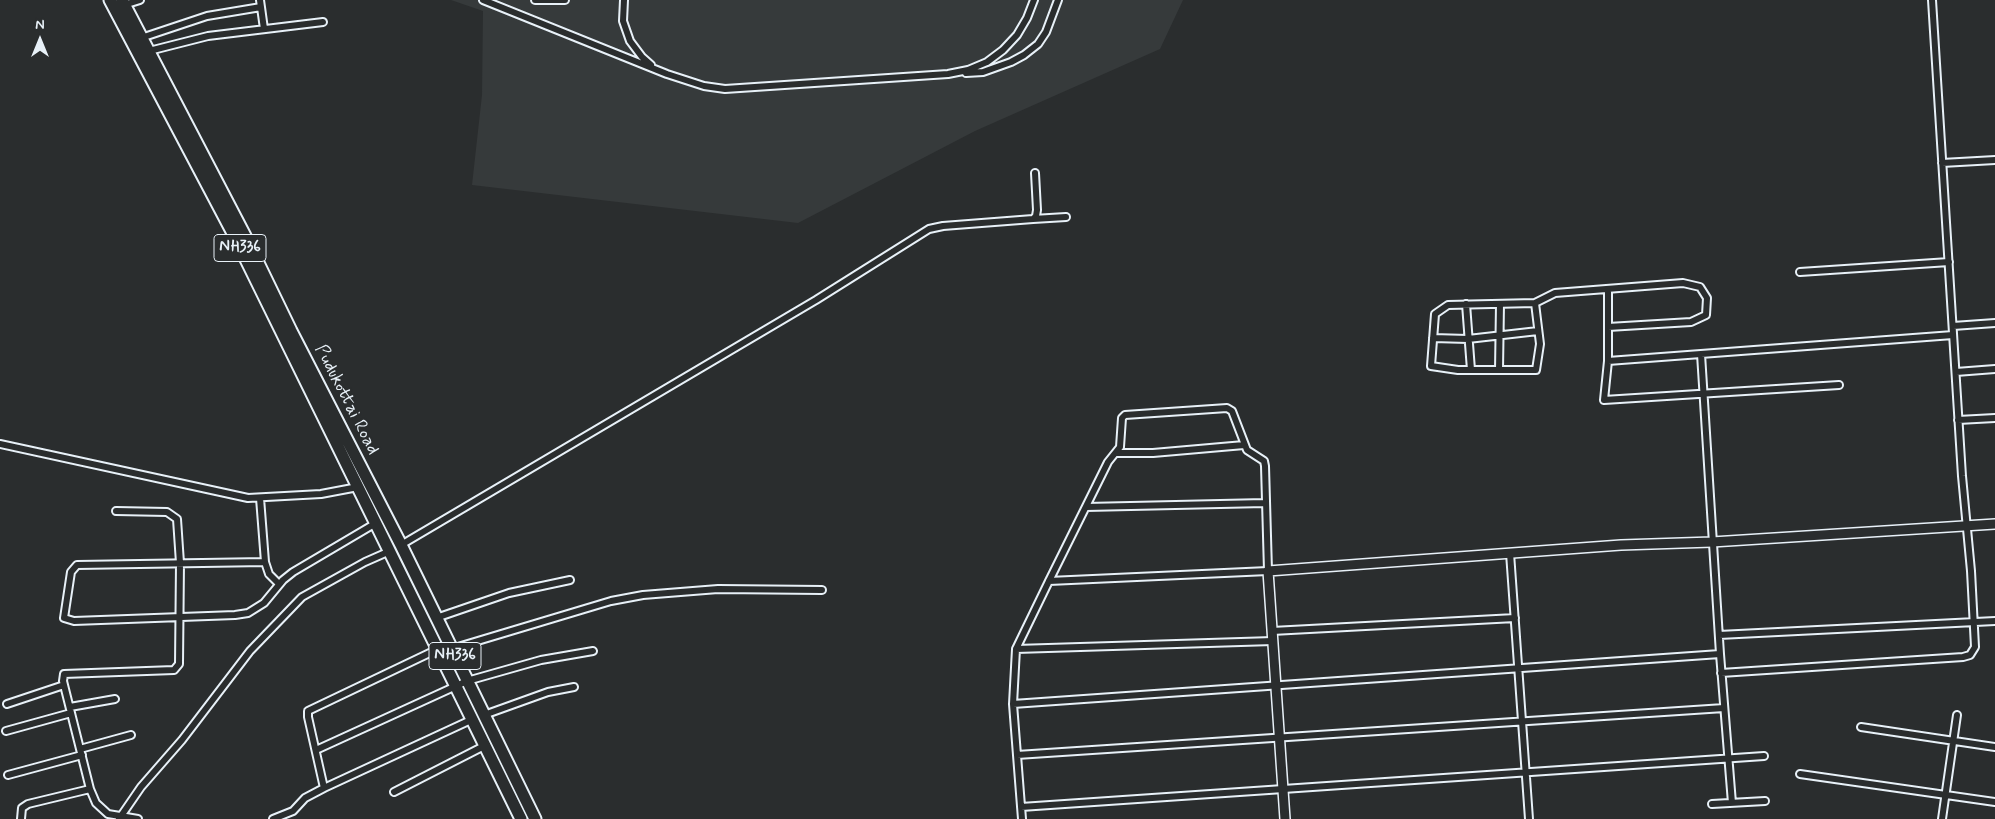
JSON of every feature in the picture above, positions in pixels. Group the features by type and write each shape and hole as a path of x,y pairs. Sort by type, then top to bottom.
{"highway":[{"name":"Pudukottai Road","path":"110,0 236,239 438,649 461,684 535,819"},
{"name":"Pudukottai Road","path":"123,3 245,236 291,331 401,545 452,649 461,684"},
{"name":"Pudukottai Road","path":"478,717 486,746 521,819"}],"street":[{"path":"123,3 140,0"},
{"path":"260,0 264,29"},
{"path":"482,0 667,74 704,86 725,89 983,72 1004,65 1024,55 1038,44 1046,32 1058,0"},
{"path":"535,0 566,0"},
{"path":"624,0 623,20 630,41 650,65 667,74"},
{"path":"948,74 968,70 987,62 1003,50 1017,35 1027,18 1034,0"},
{"path":"1722,673 1970,656 1975,647 1958,420 1932,0"},
{"path":"141,38 207,16 261,8"},
{"path":"149,51 208,36 323,22"},
{"path":"1942,163 1995,160"},
{"path":"1033,219 1036,216 1037,210 1035,173"},
{"path":"401,545 816,300 929,229 943,226 1066,217"},
{"path":"1800,272 1949,262"},
{"path":"1535,303 1540,344 1536,370 1471,370 1431,366 1435,314 1448,304 1535,303 1555,293 1683,283 1700,287 1707,298 1706,315 1691,322 1608,327"},
{"path":"1608,290 1608,361 1604,400 1839,385"},
{"path":"1466,304 1471,370"},
{"path":"1499,370 1500,304"},
{"path":"1953,326 1995,323"},
{"path":"1433,338 1468,339 1538,331"},
{"path":"1608,361 1953,335"},
{"path":"1701,354 1712,542 1732,803"},
{"path":"1956,372 1995,369"},
{"path":"1022,819 1013,704 1016,649 1108,462 1120,448 1121,424 1125,415 1227,408 1232,411 1247,450 1264,461 1268,571 1285,819"},
{"path":"1958,420 1995,418"},
{"path":"0,444 248,498 321,494 358,488"},
{"path":"1117,453 1153,453 1244,445"},
{"path":"260,498 265,562 269,574 279,584"},
{"path":"1086,507 1265,502"},
{"path":"116,512 167,512 173,515 178,525 180,664 174,670 64,674 63,676 90,789 96,803 108,814 119,818 138,819"},
{"path":"265,562 77,565 71,572 64,618 74,621 235,616 248,613 264,603 279,584 293,572 376,522"},
{"path":"1049,580 1268,571 1621,545 1712,542 1995,524"},
{"path":"119,818 140,787 182,740 250,651 302,598 364,562 390,552"},
{"path":"1510,553 1529,819"},
{"path":"436,618 508,594 570,580"},
{"path":"452,649 611,601 643,595 718,589 822,590"},
{"path":"1016,649 1273,636 1515,618"},
{"path":"1719,635 1995,621"},
{"path":"324,788 308,711 438,649"},
{"path":"316,750 461,684 542,660 593,651"},
{"path":"1013,704 1720,654"},
{"path":"7,704 64,685"},
{"path":"273,819 293,811 305,798 324,788 478,717 548,692 574,687"},
{"path":"6,731 71,710 115,699"},
{"path":"1017,754 1724,708"},
{"path":"1942,819 1957,715"},
{"path":"1861,727 1995,747"},
{"path":"8,775 131,735"},
{"path":"394,792 486,746"},
{"path":"1021,807 1764,756"},
{"path":"1800,774 1995,802"},
{"path":"21,819 22,808 28,804 90,789"},
{"path":"1712,804 1764,801"}],"shaded area":[{"path":"451,0 1183,0 1160,49 975,131 798,223 472,185 482,95 483,11"}]}
